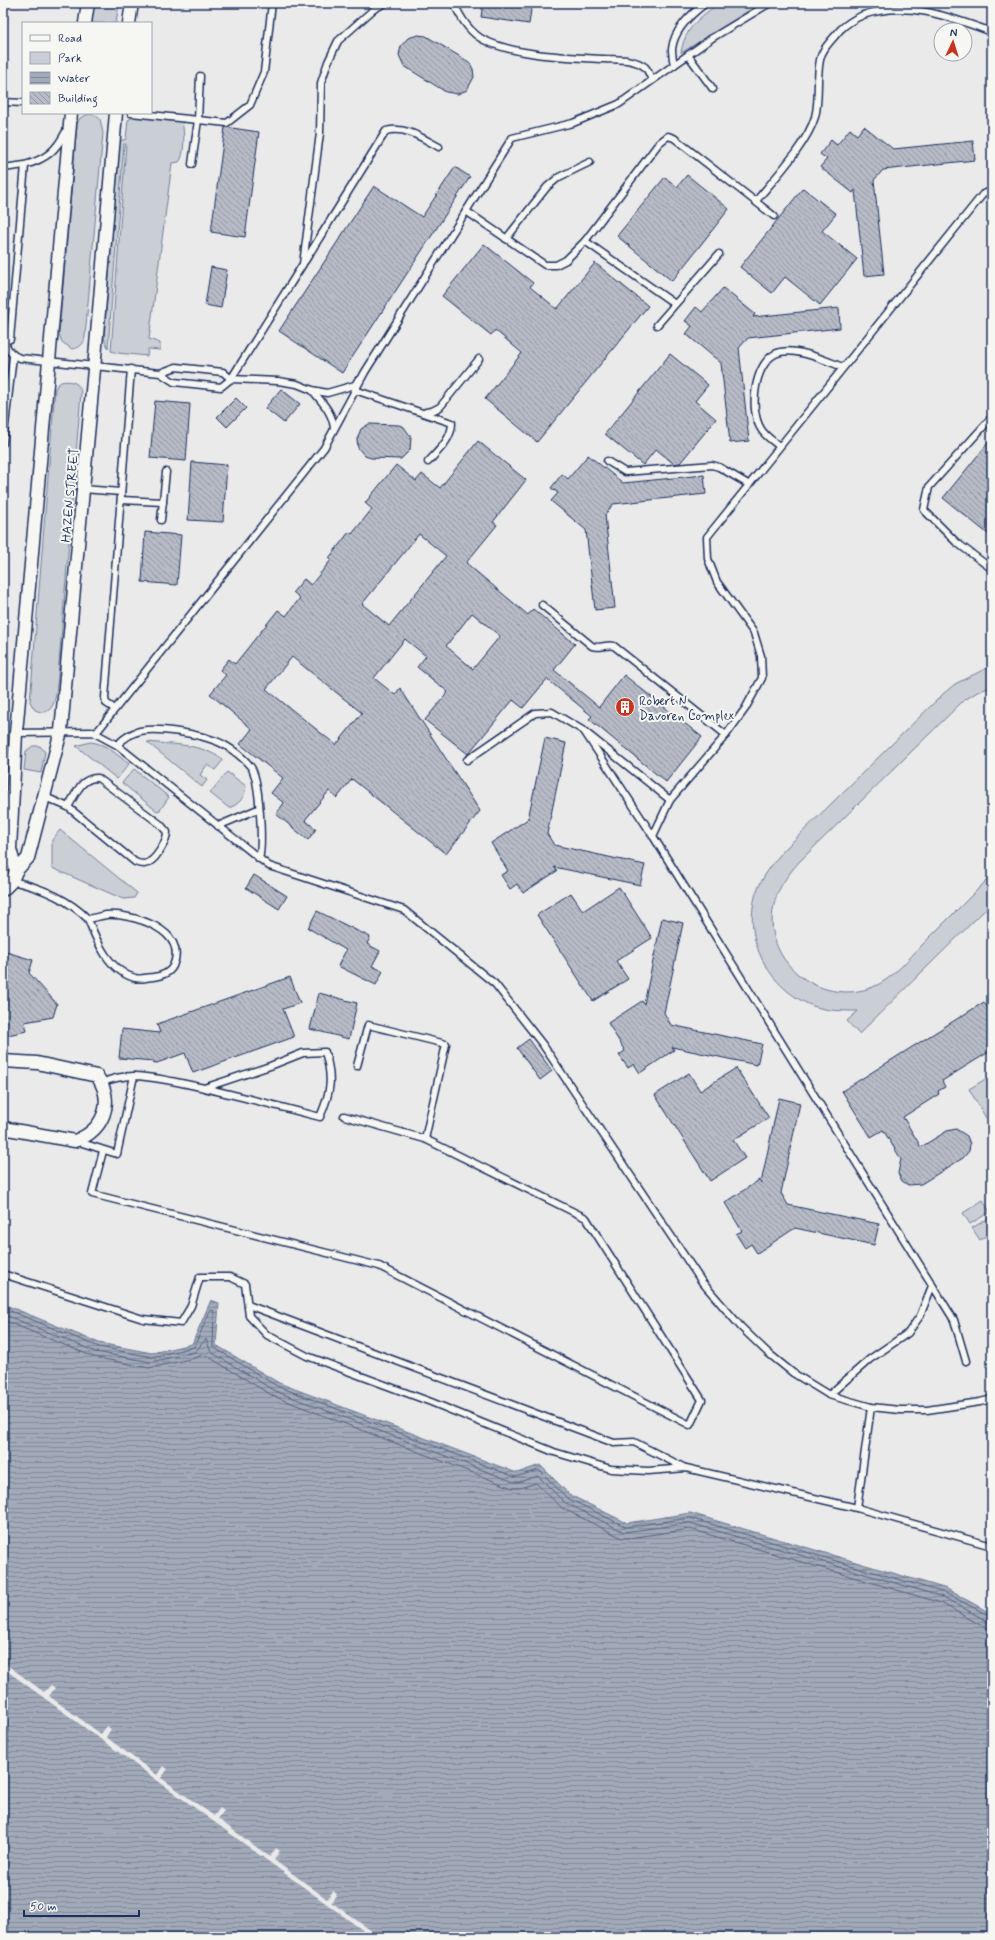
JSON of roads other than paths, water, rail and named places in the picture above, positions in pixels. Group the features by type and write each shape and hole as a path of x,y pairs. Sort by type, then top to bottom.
{"street":[{"path":"85,22 88,3"},
{"path":"129,22 132,3"},
{"name":"HAZEN STREET","path":"3,890 28,858 45,797 60,731 95,365 116,114"},
{"path":"14,876 10,849 16,732 71,119"},
{"path":"3,1060 37,1063 91,1073 97,1076 102,1083 106,1093 107,1104 102,1117 82,1138 75,1141 3,1128"}],"lane":[{"path":"140,114 227,123 250,105 264,72 272,3"},
{"path":"303,264 320,133 321,83 338,41 374,9 385,3"},
{"path":"454,3 459,16 470,29 483,40 514,49 543,54 628,60 646,68 652,80"},
{"path":"674,65 672,49 677,33 692,13 706,3"},
{"path":"96,733 322,451 365,372 512,138 579,120 619,104 712,38 770,3"},
{"path":"756,201 792,157 815,118 818,99 820,59 828,44 846,24 874,8 895,4 917,5 948,14 992,32"},
{"path":"688,55 713,89"},
{"path":"192,164 198,120 200,76"},
{"path":"3,102 22,103"},
{"path":"3,168 25,166 43,160 59,144 71,119"},
{"path":"25,166 10,339 3,342 13,356 160,373 174,382 221,387 231,380 386,131 395,128 406,130 439,147"},
{"path":"466,211 545,265 556,265 566,260 584,241 659,143 668,136 674,138 774,216"},
{"path":"506,239 547,187 560,177 590,162"},
{"path":"653,836 670,800 726,735 745,709 762,678 761,656 754,633 717,582 708,559 707,537 748,484 983,194 992,191"},
{"path":"584,241 676,304"},
{"path":"657,325 719,254"},
{"path":"779,446 762,430 755,415 755,395 760,369 775,354 794,352 810,354 843,367"},
{"path":"3,443 13,356"},
{"path":"422,412 432,412 440,407 478,360"},
{"path":"160,373 176,367 223,372 231,380 278,381 297,384 312,390 327,393 355,385 365,372"},
{"path":"115,709 106,703 105,698 132,370"},
{"path":"312,390 334,419 334,429"},
{"path":"355,390 452,423 452,431 449,438 428,462"},
{"path":"992,417 929,487 924,510 956,542 992,568"},
{"path":"607,461 625,472 712,466 718,467 748,484"},
{"path":"161,520 166,472"},
{"path":"83,489 121,492"},
{"path":"121,500 163,502"},
{"path":"542,605 592,646 597,648 609,644 614,646 726,735"},
{"path":"467,760 535,713 552,712 584,731 670,800"},
{"path":"117,745 127,735 141,731 157,730 197,736 217,741 251,766 256,778 261,836 259,859"},
{"path":"16,732 60,731 96,733 117,745 269,866 404,910 495,984 543,1045 702,1282 742,1327 767,1352 794,1373 829,1395 871,1407 900,1410 927,1410 992,1399"},
{"path":"584,731 653,836 954,1320 966,1361"},
{"path":"45,797 68,807 134,862 144,864 152,861 167,839 167,832 160,824 98,778 87,779 83,782 68,807"},
{"path":"218,826 258,809"},
{"path":"14,876 75,907 88,919 95,936 109,961 117,970 136,979 164,976 173,967 176,952 171,937 158,926 131,918 107,915 88,919"},
{"path":"357,1066 368,1025 446,1044 425,1139"},
{"path":"102,1083 111,1079 134,1076 161,1078 320,1117 328,1098 331,1069 325,1052 303,1053 270,1066 204,1088"},
{"path":"75,1141 103,1151 117,1154 134,1076"},
{"path":"103,1151 92,1194 379,1266 690,1425 702,1400 586,1218 425,1139 344,1116"},
{"path":"3,1274 143,1319 181,1323 191,1306 200,1277 230,1277 245,1284 249,1316 267,1335 307,1356 431,1402 554,1452 611,1469 648,1471 686,1468"},
{"path":"829,1395 870,1359 908,1333 920,1316 932,1286"},
{"path":"248,1305 614,1443 634,1442 686,1468 856,1508 992,1546"},
{"path":"856,1508 871,1407"}],"water":[{"path":"211,1300 219,1303 216,1345 279,1383 517,1473 540,1465 570,1495 627,1523 690,1513 947,1589 992,1614 992,1937 3,1937 3,1304 99,1343 152,1353 192,1344"}],"place":[{"name":"Robert N Davoren Complex","path":"625,707"}]}
